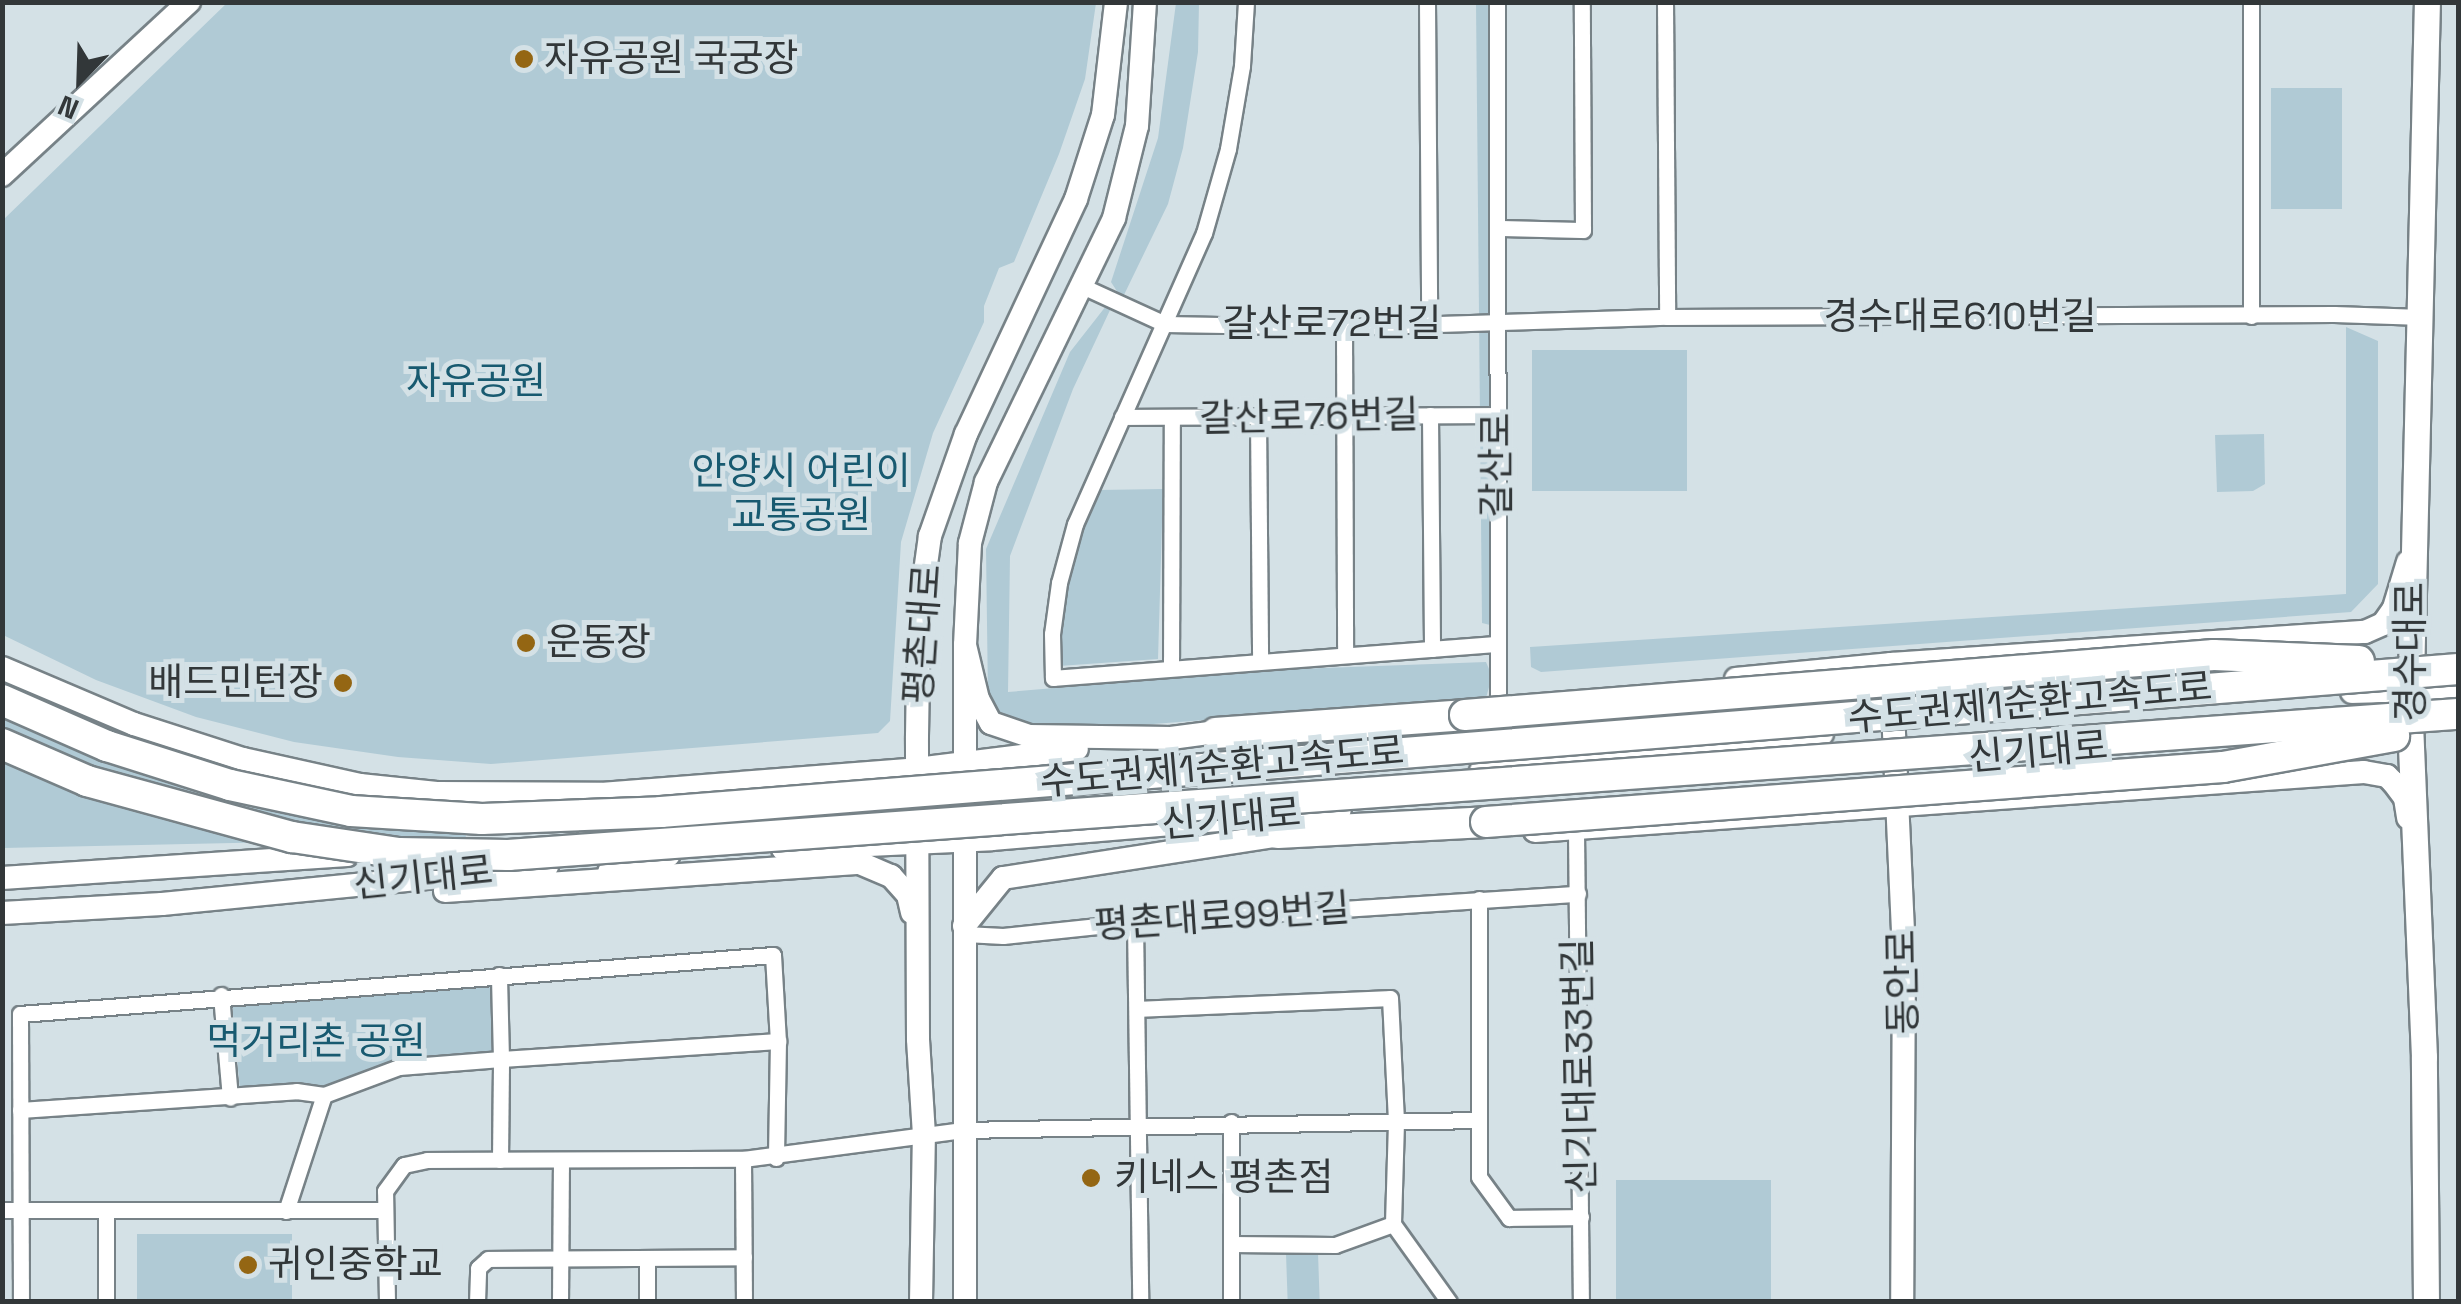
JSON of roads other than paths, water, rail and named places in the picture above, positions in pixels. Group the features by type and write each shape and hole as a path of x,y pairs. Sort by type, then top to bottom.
{"highway":[{"path":"1216,732 1465,716 2214,655 2458,667"},
{"name":"수도권제1순환고속도로","path":"2,696 107,746 230,785 351,810 482,819 662,812 2458,667"},
{"name":"수도권제1순환고속도로","path":"2,744 86,781 292,837 398,853 508,855 2458,719"},
{"path":"1278,833 1486,822 2223,767 2458,719"}],"main road":[{"name":"경수대로","path":"2426,1302 2418,883 2410,720 2427,2"}],"street":[{"path":"2,175 189,2"},
{"name":"평촌대로","path":"922,1302 924,1134 916,843 918,615 930,536 966,434 1076,199 1103,114 1116,2"},
{"name":"평촌대로","path":"966,1302 965,645 970,543 986,482 1114,218 1137,126 1145,2"},
{"path":"1246,2 1242,66 1228,149 1204,233 1065,553 1052,634 1053,678 1498,644"},
{"path":"1427,2 1428,326"},
{"name":"갈산로","path":"1497,2 1498,703"},
{"path":"1498,228 1583,230 1582,2"},
{"path":"1665,2 1667,317"},
{"path":"2251,2 2251,316"},
{"path":"1082,286 1164,324"},
{"name":"경수대로610번길","path":"1498,322 1667,317 2422,317"},
{"name":"갈산로72번길","path":"1164,324 1344,327 1498,322"},
{"path":"1344,327 1346,655"},
{"path":"1430,415 1432,649"},
{"name":"갈산로76번길","path":"1122,417 1497,415"},
{"path":"1171,668 1172,418"},
{"path":"1258,418 1260,661"},
{"path":"2,668 152,730 243,759 360,785 438,793 566,795 918,769 1354,712 1498,703 1891,664 2365,632 2383,624 2394,608 2411,553"},
{"path":"2131,707 2243,638"},
{"path":"965,645 978,699 991,723 1030,736 1171,738"},
{"name":"동안로","path":"1891,664 1904,952 1902,1302"},
{"name":"신기대로","path":"2,912 162,904 666,844 735,826 1482,771 2131,707 2458,689"},
{"path":"2,696 124,745 242,781 362,806 666,844"},
{"name":"신기대로","path":"2,878 666,844 916,843 1007,838 2458,719"},
{"path":"1007,838 1576,831 2364,772 2386,776 2405,798 2418,883"},
{"path":"735,826 816,776"},
{"name":"신기대로33번길","path":"1576,831 1581,1302"},
{"path":"965,930 1002,878 1278,833"},
{"path":"562,885 666,844"},
{"path":"162,904 562,885 860,862 891,876 908,894 918,938"},
{"name":"평촌대로99번길","path":"965,930 1003,936 1136,923 1578,894"},
{"path":"1478,899 1479,1176 1509,1218 1581,1216"},
{"path":"1136,923 1140,1302"},
{"path":"20,1302 20,1014 773,955 778,1041 776,1158"},
{"path":"499,976 500,1160"},
{"path":"221,996 230,1098"},
{"path":"1137,1008 1390,998 1396,1122 1393,1224 1449,1302"},
{"path":"20,1110 296,1091 324,1095 400,1067 778,1041"},
{"path":"286,1211 324,1095"},
{"path":"388,1302 384,1210 388,1180 404,1165 500,1160 776,1158 963,1130 1478,1120"},
{"path":"1231,1122 1231,1302"},
{"path":"743,1159 744,1302"},
{"path":"560,1160 560,1302"},
{"path":"2,1210 384,1210"},
{"path":"106,1211 106,1302"},
{"path":"1231,1244 1335,1244 1393,1224"},
{"path":"477,1302 478,1268 488,1259 744,1257"},
{"path":"646,1258 647,1302"}],"place":[{"name":"자유공원 국궁장","path":"524,59"},
{"name":"운동장","path":"526,643"},
{"name":"배드민턴장","path":"343,683"},
{"name":"키네스 평촌점","path":"1091,1178"},
{"name":"귀인중학교","path":"248,1265"}],"park label":[{"name":"자유공원","path":"476,382"},
{"name":"안양시 어린이 교통공원","path":"801,494"},
{"name":"먹거리촌 공원","path":"316,1042"}]}
